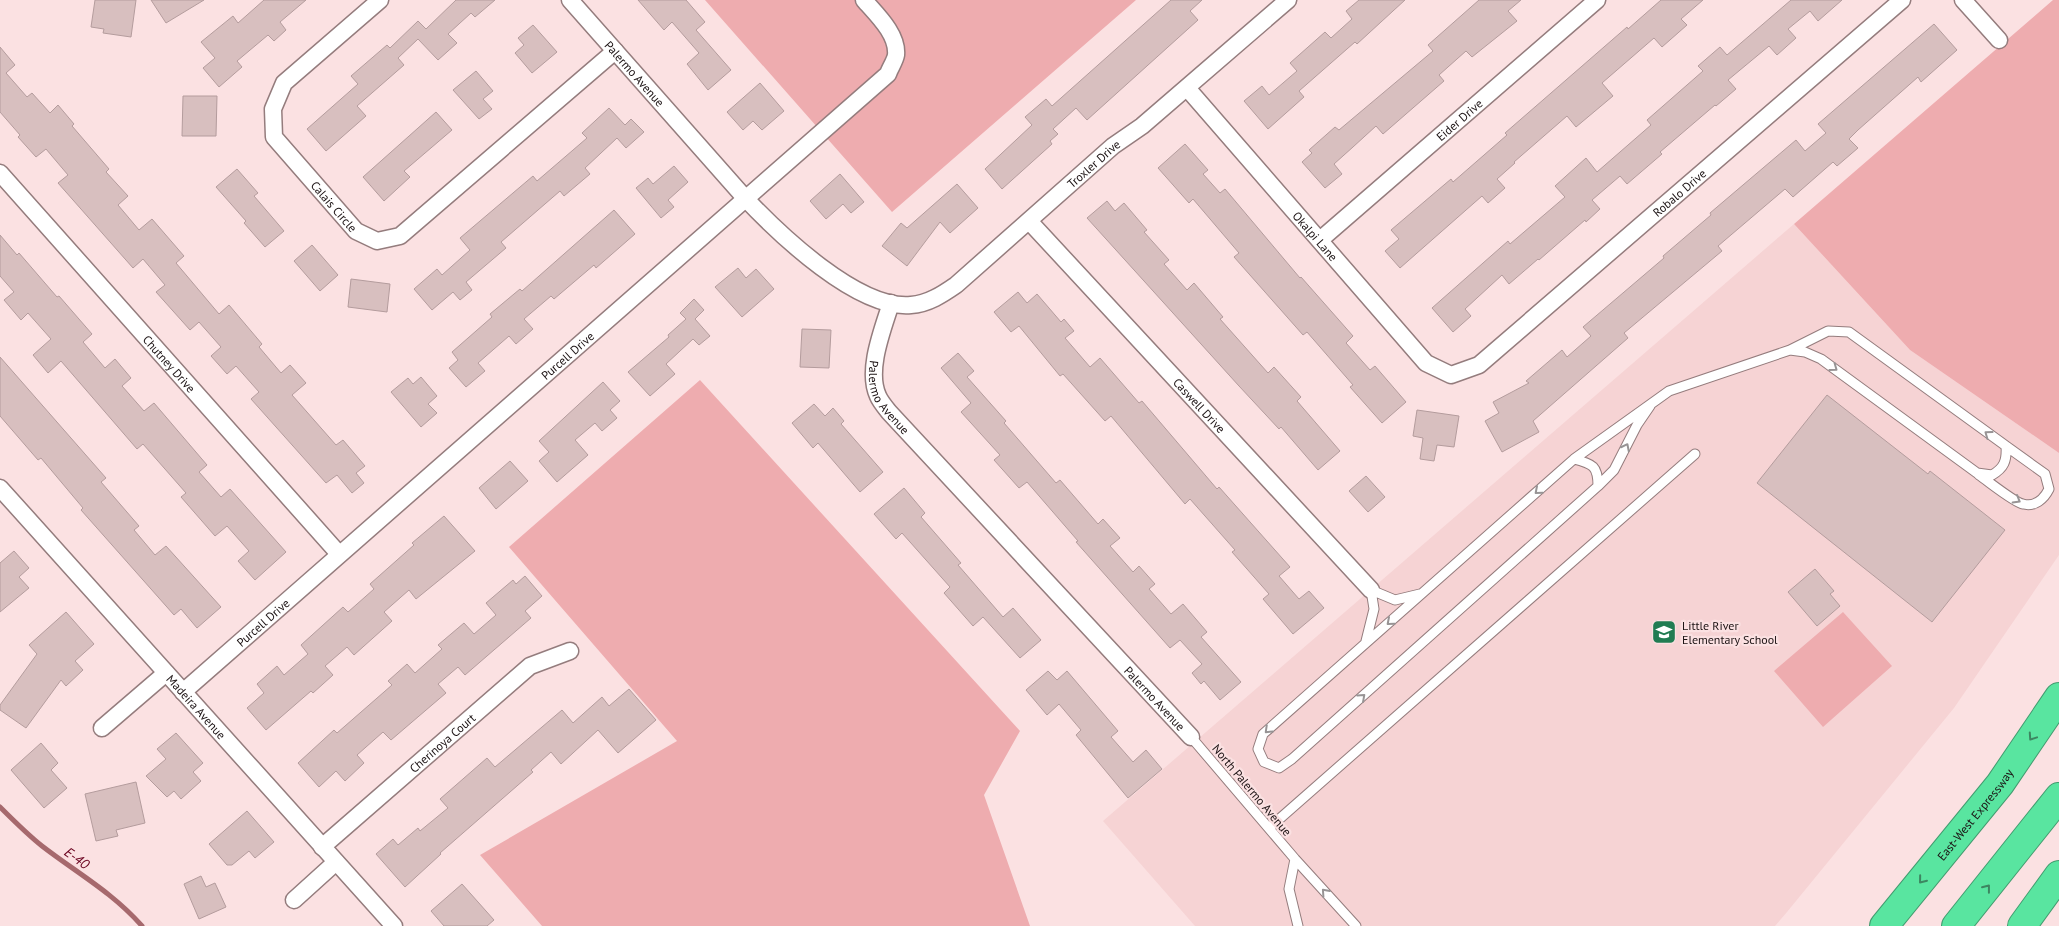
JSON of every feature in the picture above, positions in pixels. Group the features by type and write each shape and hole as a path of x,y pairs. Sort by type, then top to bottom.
{"highway":[{"name":"East-West Expressway","path":"1884,926 2000,784 2059,697"},
{"path":"1956,926 2059,797"},
{"path":"2022,926 2059,875"}],"street":[{"name":"Calais Circle","path":"380,0 284,83 273,110 274,137 356,231 377,242 400,236 615,51"},
{"name":"Palermo Avenue","path":"570,0 773,228 803,254 841,281 865,294 891,303 877,346 873,376 877,395 889,412 1191,737"},
{"name":"Purcell Drive","path":"183,692 888,74 896,55 894,39 864,0"},
{"name":"Troxler Drive","path":"891,303 911,305 943,295 1112,146 1142,126 1288,0"},
{"name":"Eider Drive","path":"1320,240 1597,0"},
{"name":"Robalo Drive","path":"1451,374 1479,365 1902,0"},
{"path":"1963,0 1999,40"},
{"name":"Okalpi Lane","path":"1187,88 1426,363 1451,374"},
{"name":"Chutney Drive","path":"0,173 339,554"},
{"name":"Caswell Drive","path":"1029,220 1371,590"},
{"name":"Madeira Avenue","path":"2,493 394,926"},
{"name":"Cherinoya Court","path":"322,847 530,666 570,651"},
{"path":"102,728 166,673"},
{"path":"294,900 336,862"}],"lane":[{"path":"1650,406 1637,425 1614,470 1598,486 1292,759 1279,768 1264,762 1258,749 1263,734 1574,459 1669,391 1790,350 1828,331 1849,332 2046,474 2049,489 2045,497 2036,504 2022,504 1821,359 1805,352 1790,350"},
{"path":"1977,473 1992,475 2002,469 2007,459 2006,446"},
{"path":"1269,828 1695,454"},
{"path":"1574,459 1590,463 1598,473 1598,486"},
{"path":"1371,590 1395,600 1421,594"},
{"path":"1365,643 1374,609 1371,590"},
{"name":"North Palermo Avenue","path":"1191,737 1294,858 1356,926"},
{"path":"1294,858 1289,889 1298,926"}],"shaded area":[{"path":"705,0 1136,0 892,212"},
{"path":"2053,0 2059,0 2059,453 1910,350 1794,224"},
{"name":"Little River Elementary School","path":"1794,224 1910,350 2059,453 2059,555 1954,708 1787,912 1775,926 1195,926 1103,821"},
{"path":"700,380 1020,731 984,795 1030,926 542,926 480,855 677,741 509,547"},
{"path":"1843,612 1892,666 1823,727 1774,671"}],"building":[{"path":"95,0 136,0 131,37 103,33 104,29 91,27"},
{"path":"151,0 204,0 166,23"},
{"path":"264,0 306,0 280,22 286,30 274,41 268,35 237,61 242,67 219,87 203,68 215,58 201,42 233,16 238,23"},
{"path":"456,0 495,0 475,17 471,13 448,34 457,43 438,60 418,39 398,58 404,65 357,106 366,116 326,151 307,129 358,84 351,76 387,45 390,48 418,21 426,29"},
{"path":"638,0 686,0 705,22 696,30 731,70 708,90 687,64 699,53 672,22 664,30"},
{"path":"1171,0 1202,0 1190,11 1198,20 1087,120 1076,108 1053,129 1058,134 1050,141 1052,144 1002,189 985,169 1032,125 1025,117 1046,99 1052,106"},
{"path":"1359,0 1405,0 1357,44 1355,42 1299,91 1304,97 1268,129 1244,101 1262,86 1269,95 1297,71 1290,63 1325,32 1331,38 1352,19 1346,11"},
{"path":"1479,0 1521,0 1508,11 1517,21 1472,57 1466,51 1439,75 1444,81 1383,134 1376,126 1334,164 1342,174 1325,188 1302,162 1312,153 1309,150 1335,127 1339,130 1433,51 1428,45"},
{"path":"1661,0 1703,0 1681,19 1687,25 1662,47 1654,38 1602,83 1613,96 1576,127 1567,116 1497,179 1505,188 1488,203 1482,196 1400,268 1385,251 1399,239 1391,230 1451,179 1453,182 1507,135 1505,133 1627,27 1628,29"},
{"path":"1791,0 1842,0 1818,21 1810,11 1788,29 1796,38 1777,55 1769,46 1728,80 1736,89 1660,152 1662,154 1627,184 1620,176 1592,200 1600,209 1509,284 1502,275 1465,309 1471,316 1453,332 1432,308 1508,241 1510,244 1565,197 1555,186 1586,158 1597,172 1651,125 1647,120 1703,71 1698,66 1720,47 1727,55"},
{"path":"1934,24 1957,50 1921,82 1918,77 1858,130 1849,139 1858,148 1837,166 1833,162 1793,197 1785,189 1718,246 1722,251 1624,333 1628,338 1533,421 1539,432 1502,452 1485,421 1499,413 1493,402 1529,383 1526,381 1562,350 1567,357 1591,336 1583,327 1664,258 1663,256 1711,215 1710,213 1796,140 1805,151 1826,133 1818,124"},
{"path":"533,25 557,52 532,73 515,53 524,45 518,38"},
{"path":"0,47 15,65 6,73 27,97 32,93 50,113 58,105 74,124 72,126 109,169 106,172 128,196 118,205 139,230 152,219 184,256 176,263 219,314 229,305 262,344 259,347 281,373 290,365 306,383 292,395 336,445 343,440 365,466 356,473 364,483 352,493 337,475 326,483 251,399 259,392 236,366 227,374 211,356 221,347 199,322 190,330 156,292 165,285 143,259 133,268 58,183 68,175 46,149 36,157 18,137 20,135 0,112"},
{"path":"476,71 493,91 483,99 492,109 479,119 453,90"},
{"path":"760,83 784,111 762,130 753,121 743,130 727,112"},
{"path":"183,96 217,96 216,136 182,136"},
{"path":"609,108 625,125 631,119 644,132 626,148 617,138 585,168 590,174 564,196 560,191 501,242 506,248 466,282 472,290 460,300 453,292 432,310 414,289 437,269 442,275 470,250 460,238 533,176 537,181 587,138 582,133"},
{"path":"436,112 452,130 404,171 410,177 384,201 363,177"},
{"path":"1185,144 1208,170 1203,174 1220,193 1225,189 1300,278 1353,336 1346,343 1370,370 1375,366 1406,402 1382,423 1350,387 1353,385 1307,332 1303,335 1234,257 1239,253 1193,199 1189,203 1158,168"},
{"path":"674,166 688,182 668,200 674,207 661,218 636,188 648,178 653,184"},
{"path":"237,169 258,193 254,196 284,231 265,247 244,223 246,221 216,187"},
{"path":"840,174 864,202 851,213 843,204 826,219 810,201"},
{"path":"957,184 978,208 950,233 940,222 907,266 882,246 901,223 907,228"},
{"path":"1107,201 1115,211 1124,203 1147,230 1144,232 1169,260 1164,264 1187,290 1194,283 1223,317 1220,319 1268,373 1274,367 1301,397 1297,401 1340,451 1318,470 1281,427 1279,429 1239,386 1087,218"},
{"path":"614,210 635,234 596,268 594,265 554,299 551,296 524,319 533,329 516,344 509,336 478,363 485,371 466,387 449,368 458,360 452,352 492,317 490,314 520,289 522,291"},
{"path":"0,235 17,255 19,253 57,297 59,296 92,334 83,342 105,368 115,359 131,378 122,386 144,411 154,403 207,465 199,472 221,497 230,489 286,552 255,580 238,561 249,551 227,526 215,536 181,497 186,493 143,444 137,449 61,361 48,373 33,355 51,339 28,313 21,320 4,300 14,292 0,276"},
{"path":"312,245 338,275 320,291 294,261"},
{"path":"738,268 746,278 756,269 774,289 742,317 715,287"},
{"path":"351,279 390,284 387,312 348,307"},
{"path":"1018,292 1027,303 1037,294 1061,322 1064,319 1074,331 1065,338 1090,367 1100,358 1139,403 1142,401 1217,489 1219,487 1290,567 1279,576 1299,599 1309,591 1324,608 1293,634 1263,599 1269,594 1232,552 1235,550 1190,499 1185,504 1111,416 1105,421 1063,374 1060,376 1019,326 1011,332 994,312"},
{"path":"694,299 704,310 695,319 710,336 699,345 693,339 666,364 675,374 650,396 628,372 669,337 668,335 686,319 680,313"},
{"path":"802,329 831,330 829,368 800,367"},
{"path":"958,353 974,371 967,377 1006,421 1004,423 1056,483 1060,480 1098,524 1103,519 1120,538 1110,546 1133,572 1139,566 1155,584 1149,589 1171,614 1183,604 1207,632 1201,637 1241,682 1220,700 1204,681 1201,684 1192,673 1202,664 1180,640 1170,648 1076,542 1078,541 1027,482 1019,488 994,460 1000,455 961,412 971,403 941,368"},
{"path":"0,357 106,478 101,482 139,526 134,530 155,555 166,546 221,607 197,628 181,609 174,615 81,510 83,508 41,458 38,460 0,416"},
{"path":"421,377 437,396 428,404 437,413 421,427 391,392 408,378 413,384"},
{"path":"603,382 620,401 610,410 617,418 602,431 595,423 575,440 588,455 557,482 539,461 549,452 539,441"},
{"path":"1827,395 1928,474 1930,471 2005,530 1932,622 1757,483"},
{"path":"814,404 825,416 833,408 844,421 841,424 883,472 860,492 818,443 813,448 792,423"},
{"path":"1417,410 1459,416 1454,447 1437,445 1434,461 1420,459 1423,438 1413,436"},
{"path":"510,461 528,481 496,509 479,488"},
{"path":"1366,476 1385,497 1368,512 1349,491"},
{"path":"904,488 925,513 921,517 961,563 958,565 1003,617 1013,608 1041,640 1020,658 983,617 973,626 944,593 950,587 902,533 896,539 874,514"},
{"path":"444,516 475,551 416,599 409,590 384,612 392,621 354,655 347,647 325,666 333,675 313,693 311,691 266,730 247,708 264,693 257,684 277,666 284,675 308,654 301,645 343,607 348,612 374,589 370,584 414,545 412,543"},
{"path":"14,551 29,568 19,577 29,588 0,612 0,563"},
{"path":"1815,569 1834,591 1830,594 1840,606 1817,626 1788,592"},
{"path":"525,576 542,596 525,611 531,618 465,675 458,667 438,684 446,693 391,740 383,732 357,755 364,763 345,781 336,771 319,787 298,763 334,730 337,733 392,685 388,681 407,664 415,673 442,649 438,645 464,623 474,634 496,615 486,603 513,580 516,584"},
{"path":"66,612 94,644 75,661 83,670 66,686 61,680 26,728 0,710 0,705 37,654 29,645"},
{"path":"1048,671 1057,680 1067,671 1118,731 1111,737 1133,762 1146,750 1162,769 1128,798 1076,735 1081,730 1059,704 1047,715 1026,690"},
{"path":"629,689 656,720 618,753 598,730 561,764 551,752 531,770 533,772 440,853 405,887 376,854 393,839 398,845 418,828 420,831 448,808 440,799 487,758 495,767 562,710 573,723 602,697 609,706"},
{"path":"176,733 203,763 193,772 201,781 181,799 174,791 167,797 146,776 166,759 157,749"},
{"path":"41,743 58,763 51,770 67,788 44,808 11,770"},
{"path":"136,782 145,823 116,830 118,836 96,841 85,794"},
{"path":"247,811 274,842 255,858 249,851 232,865 227,865 209,844"},
{"path":"201,876 206,887 215,883 226,907 199,919 184,884"},
{"path":"462,884 494,920 487,926 444,926 431,911"}],"waterway":[{"name":"E-40","path":"0,807 37,842 119,903 142,926"}],"place":[{"name":"Little River Elementary School","path":"1664,632"}]}
